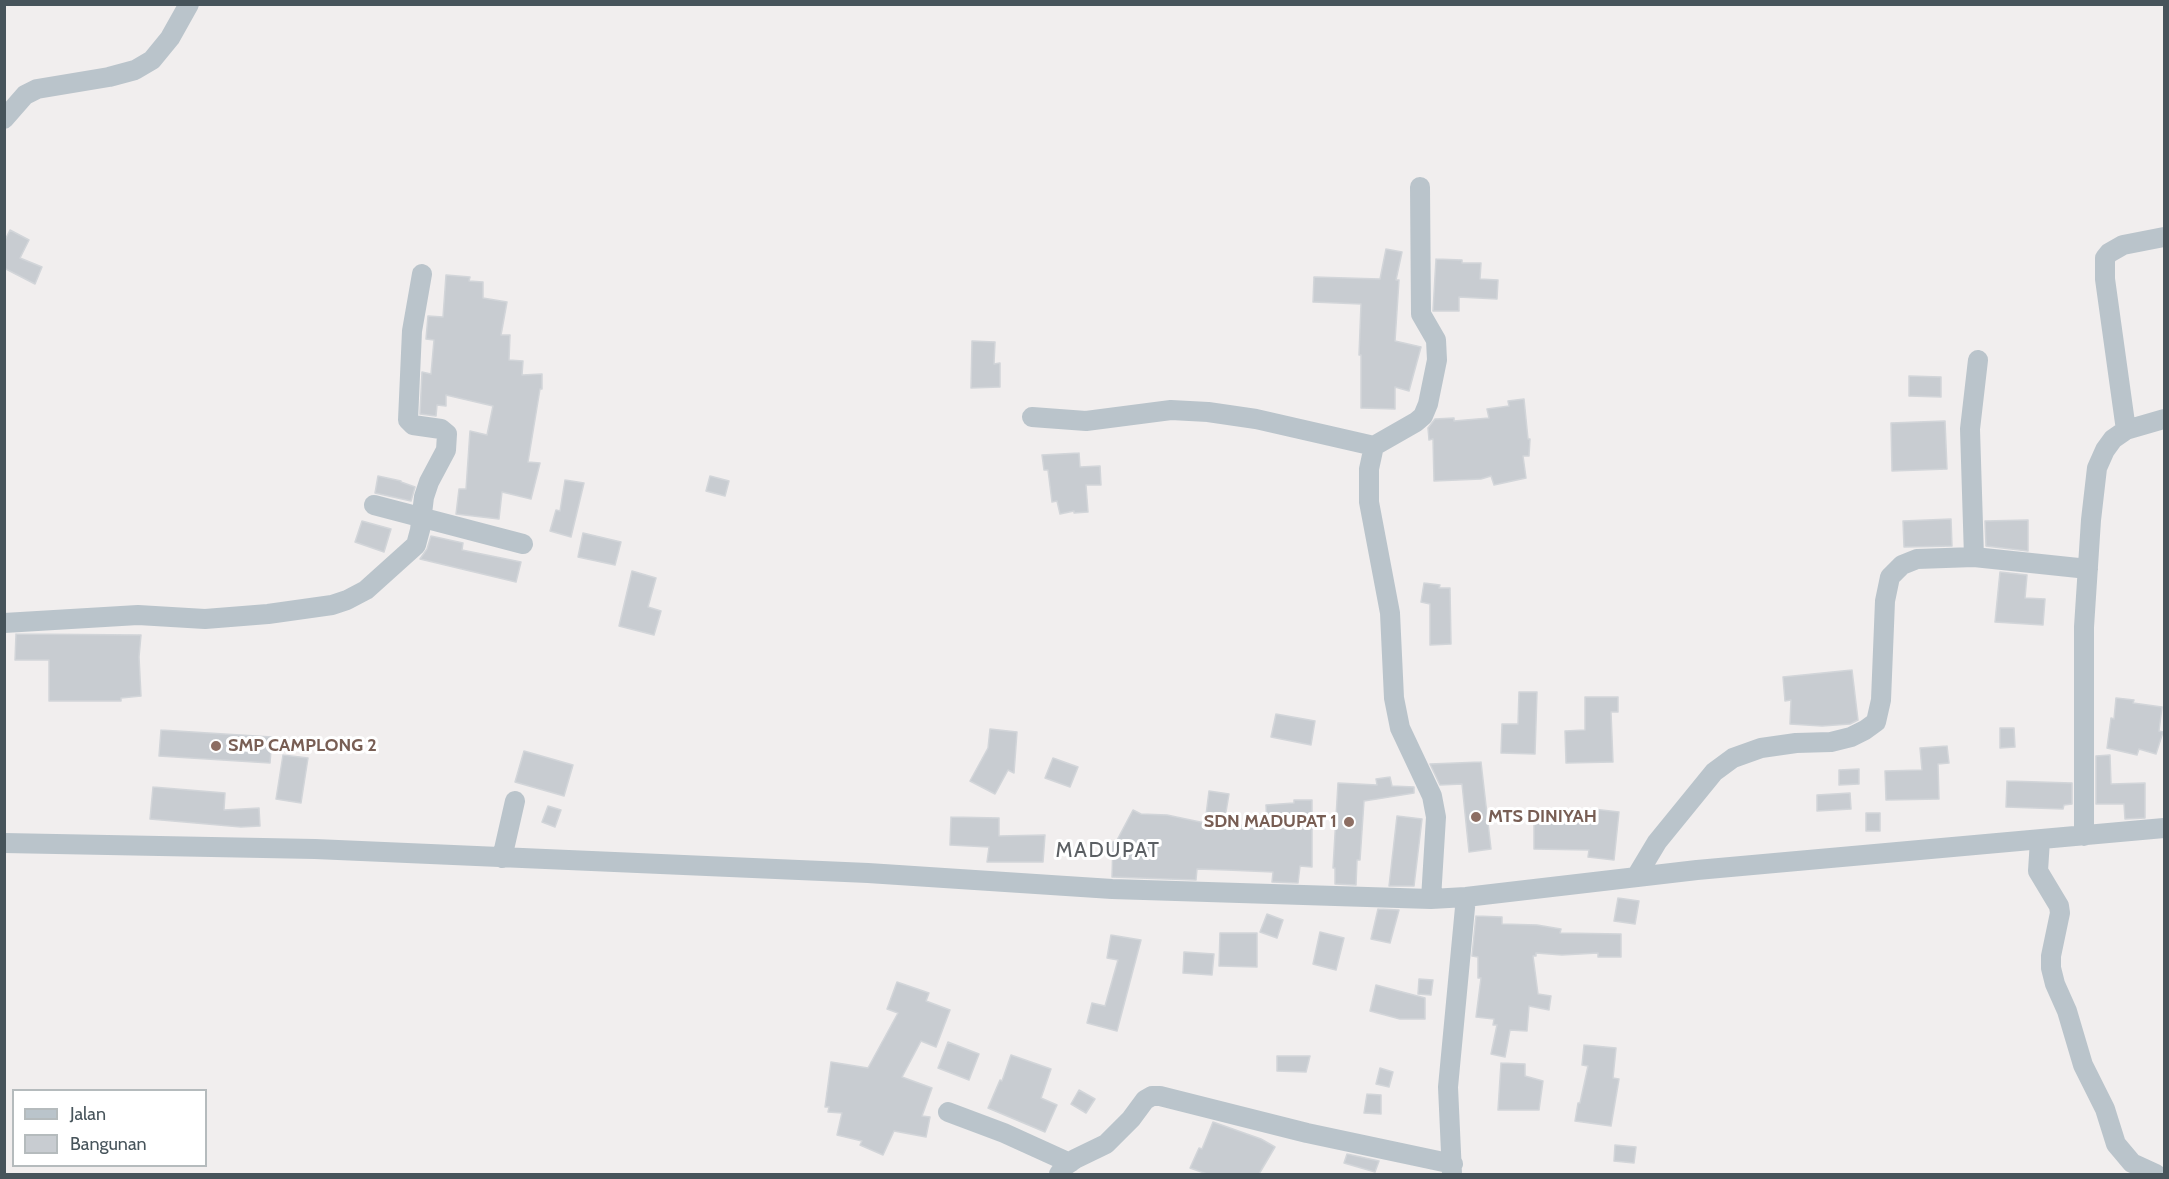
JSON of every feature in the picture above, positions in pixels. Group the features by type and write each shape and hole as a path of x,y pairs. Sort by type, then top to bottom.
{"street":[{"path":"4,119 25,95 37,89 109,77 135,70 152,60 170,38 189,4"},
{"path":"1032,417 1086,421 1171,410 1208,412 1256,419 1374,446 1416,422 1423,416 1428,404 1437,360 1436,340 1421,314 1420,187"},
{"path":"2126,430 2105,279 2105,258 2123,245 2164,237"},
{"path":"4,623 138,615 205,619 268,614 332,604 347,600 366,590 416,545 424,497 448,441 447,434 441,429 413,425 408,420 412,331 422,274"},
{"path":"1974,557 1970,429 1978,360"},
{"path":"2084,836 2083,692 2088,568 2097,468 2113,439 2126,430 2164,419"},
{"path":"1374,446 1369,470 1369,502 1390,613 1394,698 1400,728 1432,796 1436,817 1431,899"},
{"path":"374,505 523,544"},
{"path":"1636,877 1657,842 1714,772 1733,758 1761,747 1831,742 1851,737 1876,722 1881,700 1885,601 1890,577 1902,565 1917,558 1974,557 2088,568"},
{"path":"502,858 514,801"},
{"path":"4,843 315,849 622,861 1112,889 1431,899 1636,877 2164,828"},
{"path":"2040,840 2038,871 2059,906 2060,913 2051,956 2051,968 2083,1065 2105,1109 2116,1144 2132,1162 2156,1174"},
{"path":"948,1112 1004,1133 1064,1168 1106,1144 1131,1119 1145,1100 1152,1096 1160,1096 1453,1169 1448,1087 1466,897"}],"building":[{"path":"10,230 29,240 20,258 42,267 35,284 4,268 4,242"},
{"path":"1386,249 1402,252 1396,280 1399,280 1395,341 1421,347 1409,391 1395,387 1395,409 1361,408 1361,355 1359,355 1361,304 1313,302 1314,277 1380,279"},
{"path":"1436,259 1481,263 1480,279 1498,280 1497,299 1459,297 1459,311 1433,311"},
{"path":"446,275 470,277 469,281 483,282 483,298 507,302 501,335 510,335 509,360 523,361 522,375 542,374 542,389 540,389 528,462 540,463 531,499 502,492 499,519 456,514 459,489 466,489 470,431 487,435 493,406 446,395 446,406 437,405 436,416 420,414 422,372 431,374 434,340 426,339 428,316 443,317"},
{"path":"972,341 995,342 994,364 1000,363 1000,387 971,388"},
{"path":"1909,376 1941,377 1941,397 1909,396"},
{"path":"1524,399 1528,439 1530,439 1529,456 1523,456 1526,478 1494,485 1491,476 1481,479 1434,481 1433,439 1429,440 1428,428 1435,419 1454,418 1454,421 1489,418 1487,409 1509,406 1508,401"},
{"path":"1945,421 1947,469 1892,471 1891,423"},
{"path":"1079,453 1080,467 1100,466 1101,485 1086,485 1088,512 1074,513 1074,511 1060,514 1057,501 1052,502 1048,470 1044,470 1042,455"},
{"path":"378,476 415,487 411,501 375,493"},
{"path":"710,476 729,481 725,496 706,491"},
{"path":"565,480 584,483 571,537 550,531 556,510 560,511"},
{"path":"1951,519 1952,546 1904,547 1903,521"},
{"path":"2028,520 2028,551 1986,546 1985,521"},
{"path":"362,521 391,529 384,552 355,542"},
{"path":"583,533 621,542 615,565 578,557"},
{"path":"431,536 463,543 462,550 521,562 516,582 420,559 427,549"},
{"path":"632,571 656,578 648,607 661,611 654,635 619,626"},
{"path":"2000,572 2027,575 2025,598 2045,599 2043,625 1995,622"},
{"path":"1424,583 1440,585 1439,588 1450,588 1451,644 1430,645 1430,604 1421,602"},
{"path":"16,634 141,635 139,657 141,696 121,698 121,701 49,701 49,660 15,660"},
{"path":"1852,670 1858,720 1850,724 1822,726 1790,724 1791,700 1785,701 1783,677"},
{"path":"1519,692 1537,692 1535,754 1501,753 1502,724 1518,724"},
{"path":"1585,697 1618,697 1618,712 1611,712 1613,762 1566,763 1565,731 1585,730"},
{"path":"2116,698 2162,707 2159,731 2163,732 2156,754 2139,749 2137,755 2107,748"},
{"path":"1276,714 1315,721 1311,745 1271,737"},
{"path":"2000,728 2014,728 2015,747 2000,748"},
{"path":"990,729 1017,732 1014,773 1008,770 995,794 970,781 988,748"},
{"name":"SMP CAMPLONG 2","path":"161,730 272,737 270,763 159,756"},
{"path":"1947,746 1949,763 1938,764 1939,799 1886,800 1885,771 1922,770 1920,748"},
{"path":"524,751 573,765 564,796 515,782"},
{"name":"SMP CAMPLONG 2","path":"283,755 308,758 301,803 276,799"},
{"path":"2110,755 2111,784 2145,783 2145,818 2125,819 2124,804 2096,804 2096,756"},
{"path":"1053,758 1078,767 1070,787 1045,778"},
{"name":"MTS DINIYAH","path":"1481,762 1491,849 1469,852 1462,784 1440,785 1430,764"},
{"path":"1859,769 1859,784 1839,785 1839,770"},
{"name":"SDN MADUPAT 1","path":"1390,777 1392,786 1414,787 1414,793 1364,801 1356,885 1335,884 1335,868 1333,868 1338,783 1377,785 1376,779"},
{"path":"2007,781 2072,783 2072,804 2064,805 2063,809 2006,807"},
{"name":"SMP CAMPLONG 2","path":"153,787 225,793 224,810 259,808 260,826 241,827 150,819"},
{"path":"1209,791 1229,794 1224,824 1231,825 1267,826 1266,805 1294,803 1294,800 1312,800 1312,867 1300,866 1298,883 1272,882 1273,872 1197,869 1196,880 1112,877 1113,842 1116,842 1133,810 1141,814 1167,815 1205,823"},
{"path":"1850,793 1851,809 1817,811 1817,795"},
{"path":"548,806 561,810 555,827 542,822"},
{"path":"1593,809 1619,812 1614,860 1588,857 1589,850 1534,849 1534,823 1592,822"},
{"path":"1866,813 1880,813 1880,831 1866,831"},
{"path":"1397,816 1422,819 1414,886 1389,886"},
{"path":"951,817 999,818 999,836 1045,835 1043,862 987,862 989,847 950,845"},
{"path":"1618,898 1639,901 1635,924 1614,921"},
{"path":"1378,909 1399,910 1390,943 1371,939"},
{"path":"1267,914 1283,920 1277,938 1260,932"},
{"path":"1476,916 1502,917 1502,924 1537,925 1561,929 1560,933 1621,934 1621,957 1598,957 1598,953 1562,955 1536,953 1536,956 1533,956 1538,994 1551,996 1549,1010 1529,1006 1527,1031 1510,1030 1505,1057 1491,1054 1497,1025 1493,1025 1494,1019 1476,1017 1481,978 1478,978 1478,957 1472,956"},
{"path":"1320,932 1344,938 1336,970 1313,964"},
{"path":"1220,933 1257,933 1257,967 1219,966"},
{"path":"1111,935 1141,940 1117,1031 1087,1023 1092,1003 1105,1006 1118,960 1107,958"},
{"path":"1184,952 1214,954 1212,975 1183,973"},
{"path":"1419,979 1433,980 1431,995 1418,994"},
{"path":"897,982 929,993 926,1001 950,1010 936,1047 921,1041 902,1077 932,1088 922,1116 930,1117 926,1137 894,1131 883,1155 860,1145 862,1141 837,1135 842,1113 828,1112 829,1107 825,1107 831,1062 868,1068 898,1013 887,1009"},
{"path":"1376,985 1425,998 1425,1019 1400,1019 1370,1011"},
{"path":"948,1042 979,1054 969,1080 938,1068"},
{"path":"1584,1045 1616,1048 1613,1078 1619,1079 1611,1126 1575,1121 1588,1066 1582,1065"},
{"path":"1011,1055 1051,1069 1041,1098 1057,1105 1045,1132 988,1108 1000,1080 1002,1081"},
{"path":"1277,1056 1310,1056 1306,1072 1277,1071"},
{"path":"1501,1063 1525,1064 1525,1076 1543,1081 1539,1110 1498,1110"},
{"path":"1380,1068 1393,1072 1389,1087 1376,1084"},
{"path":"1079,1090 1095,1099 1086,1113 1071,1104"},
{"path":"1367,1094 1381,1095 1381,1114 1364,1113"},
{"path":"1213,1122 1261,1139 1275,1147 1259,1174 1207,1174 1190,1168 1199,1148 1202,1149"},
{"path":"1615,1145 1636,1147 1634,1163 1614,1161"},
{"path":"1347,1154 1379,1161 1375,1172 1344,1163"}],"place":[{"name":"SMP CAMPLONG 2","path":"216,746"},
{"name":"MTS DINIYAH","path":"1476,817"},
{"name":"SDN MADUPAT 1","path":"1349,822"}],"district":[{"name":"MADUPAT","path":"1108,851"}]}
